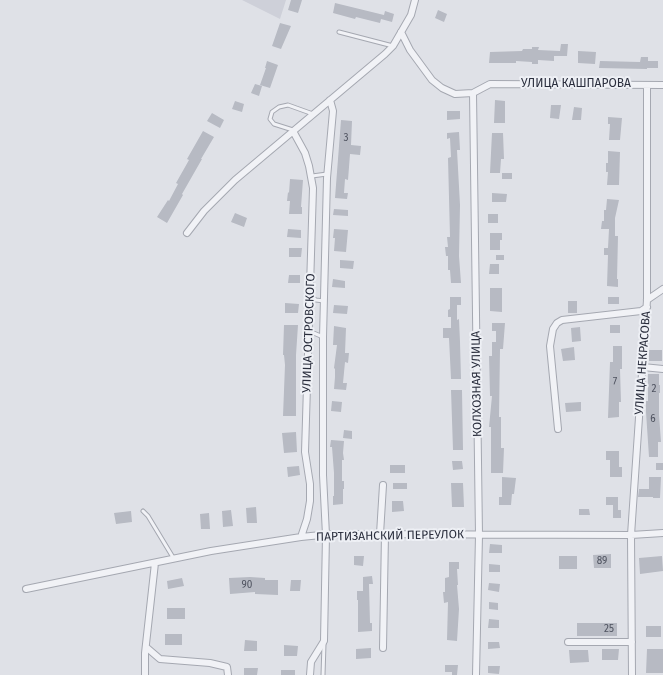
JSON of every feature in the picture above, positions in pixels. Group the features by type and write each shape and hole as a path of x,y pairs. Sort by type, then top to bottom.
{"street":[{"path":"187,233 204,211 235,180 393,46 411,15 415,0"},
{"path":"401,32 410,50 432,80 442,88 455,94 473,92"},
{"name":"УЛИЦА КАШПАРОВА","path":"473,92 490,84 663,85"},
{"name":"УЛИЦА НЕКРАСОВА","path":"632,675 631,535 647,307 647,85"},
{"name":"КОЛХОЗНАЯ УЛИЦА","path":"473,92 479,535 476,675"},
{"path":"310,675 311,662 324,640 326,535 323,475 323,337 327,174 333,111 330,100"},
{"name":"УЛИЦА ОСТРОВСКОГО","path":"293,131 305,153 312,176 305,452 310,484 310,501 307,519 301,538"},
{"path":"647,300 663,289"},
{"path":"558,428 550,346 553,329 557,323 562,320 641,311 647,307"},
{"path":"643,367 663,369"},
{"path":"383,485 383,648"},
{"name":"ПАРТИЗАНСКИЙ ПЕРЕУЛОК","path":"26,589 210,551 326,535 631,535 663,533"},
{"path":"146,675 146,647 155,563"},
{"path":"568,642 632,642"},
{"path":"146,647 160,659 210,663 227,667 228,675"}],"lane":[{"path":"339,32 393,46"},
{"path":"293,131 274,124 270,119 272,112 279,107 288,105 313,114"},
{"path":"312,176 327,174"},
{"path":"310,296 316,300 324,302"},
{"path":"308,331 323,337"},
{"path":"143,511 148,516 174,559"},
{"path":"323,675 324,640"}],"shaded area":[{"path":"242,0 286,0 280,19"}],"building":[{"path":"291,0 302,0 298,13 288,10"},
{"path":"335,3 384,15 385,11 394,14 392,22 381,19 380,23 356,17 355,19 333,13"},
{"path":"438,10 447,14 444,22 435,18"},
{"path":"280,23 291,26 281,49 272,46"},
{"path":"561,44 568,44 567,56 554,56 554,61 538,60 538,64 516,61 516,63 489,63 490,52 522,51 523,49 532,49 532,47 539,47 538,50 560,51"},
{"path":"578,51 596,52 595,64 578,63"},
{"path":"641,57 648,57 648,61 658,61 658,68 599,68 600,61 640,62"},
{"path":"267,61 278,65 270,88 260,85"},
{"path":"255,84 262,86 259,96 251,93"},
{"path":"495,100 505,101 505,123 494,123"},
{"path":"235,101 244,104 242,112 232,109"},
{"path":"551,105 561,105 559,119 550,118"},
{"path":"574,107 582,108 581,120 572,120"},
{"path":"447,111 460,111 460,119 447,120"},
{"path":"212,113 224,120 220,128 207,121"},
{"path":"608,117 622,118 620,140 609,140 610,124 608,124"},
{"path":"341,120 352,121 351,145 361,146 360,155 350,154 348,180 345,179 344,193 348,193 347,199 335,198"},
{"path":"203,131 214,137 167,223 157,217 168,200 169,201 178,184 176,183 189,160 187,159"},
{"path":"459,132 460,150 457,150 460,205 459,256 461,283 451,283 450,270 448,270 448,256 446,256 445,247 448,247 447,237 450,237 448,158 451,157 450,138 447,139 447,133"},
{"path":"492,133 503,133 504,159 501,159 500,173 490,173"},
{"path":"608,151 620,152 619,185 607,185 608,172 606,172 606,163 608,163"},
{"path":"502,173 512,173 512,179 502,179"},
{"path":"290,179 303,180 301,207 302,214 289,214 290,201 287,201"},
{"path":"492,193 507,194 506,202 492,202"},
{"path":"607,199 619,200 615,218 615,236 618,236 618,287 607,286 608,255 604,255 604,248 608,248 609,229 601,229 602,221 604,221 604,210 606,210"},
{"path":"334,209 348,210 348,216 333,215"},
{"path":"235,213 247,218 244,227 231,222"},
{"path":"488,214 498,214 498,223 488,223"},
{"path":"288,229 301,230 301,238 287,237"},
{"path":"334,229 348,230 346,252 334,251"},
{"path":"490,233 502,233 500,250 490,250"},
{"path":"289,248 302,248 301,257 289,257"},
{"path":"496,255 504,255 504,260 496,260"},
{"path":"340,260 354,261 353,269 340,268"},
{"path":"490,264 499,264 499,274 489,274"},
{"path":"289,275 300,275 300,283 288,283"},
{"path":"333,279 345,281 345,288 332,287"},
{"path":"490,288 502,288 502,312 490,311"},
{"path":"450,297 461,297 461,305 457,305 457,320 459,319 461,379 451,379 449,338 443,338 443,328 451,328 451,317 448,317"},
{"path":"608,297 619,297 619,304 608,304"},
{"path":"568,301 577,301 577,313 568,313"},
{"path":"285,303 299,304 298,313 285,313"},
{"path":"334,305 348,306 347,314 333,313"},
{"path":"492,323 505,323 503,349 500,349 499,417 501,417 501,448 504,448 503,473 491,473 491,427 489,427 492,396 490,396 489,356 492,356 492,342 496,342 496,331 492,331"},
{"path":"284,325 298,325 296,355 296,416 283,416 285,365 283,355"},
{"path":"610,325 620,325 620,333 610,333"},
{"path":"334,326 346,328 345,353 349,353 348,363 345,362 343,383 347,383 346,390 334,389 334,368 337,345 333,345"},
{"path":"580,327 581,341 572,342 571,328"},
{"path":"613,346 622,346 622,369 620,369 621,402 619,402 619,417 608,418 610,362 613,362"},
{"path":"574,347 575,360 563,361 561,349"},
{"path":"649,350 662,350 662,361 649,361"},
{"path":"648,374 659,374 659,415 661,442 658,442 658,457 649,457 646,412 646,401 648,401"},
{"path":"451,390 462,390 463,450 453,450"},
{"path":"332,401 342,402 341,412 331,411"},
{"path":"581,402 581,411 566,412 565,403"},
{"path":"344,430 352,431 352,439 343,438"},
{"path":"296,432 297,452 284,453 282,433"},
{"path":"331,440 344,441 344,460 342,460 342,481 344,481 343,504 333,505 334,473 332,447 330,447"},
{"path":"606,451 619,451 619,467 622,467 622,477 610,477 610,460 606,460"},
{"path":"452,461 462,461 463,469 453,470"},
{"path":"656,463 663,463 663,470 656,470"},
{"path":"390,465 405,465 405,473 390,473"},
{"path":"299,466 300,475 288,477 287,467"},
{"path":"502,477 516,478 511,505 499,505 499,497 502,497"},
{"path":"649,477 661,477 660,498 638,497 639,489 649,489"},
{"path":"393,483 407,483 407,489 393,489"},
{"path":"451,483 463,483 464,507 452,507"},
{"path":"606,497 618,497 618,510 621,510 621,518 613,518 613,505 606,505"},
{"path":"392,501 403,501 404,511 392,512"},
{"path":"256,507 257,523 247,523 246,508"},
{"path":"579,509 589,509 590,515 579,515"},
{"path":"231,510 233,526 223,527 222,511"},
{"path":"131,511 132,522 116,524 114,513"},
{"path":"209,513 210,529 201,529 200,514"},
{"path":"490,544 502,545 502,553 489,553"},
{"path":"611,554 611,568 594,568 593,555"},
{"path":"354,556 364,556 363,566 354,565"},
{"path":"559,556 577,556 577,569 559,569"},
{"path":"662,556 663,571 640,574 639,558"},
{"path":"449,562 459,562 459,569 457,569 459,609 457,641 447,640 448,602 444,603 443,592 445,592 445,578 449,577"},
{"path":"489,564 500,565 500,572 489,572"},
{"path":"372,576 373,584 369,584 370,623 372,623 372,631 358,632 357,591 363,591 363,577"},
{"path":"182,578 184,586 168,589 167,581"},
{"path":"229,578 265,578 265,580 278,580 278,595 255,594 255,592 230,594"},
{"path":"291,580 301,580 300,591 290,591"},
{"path":"489,583 500,584 499,592 488,590"},
{"path":"489,602 498,603 498,610 489,609"},
{"path":"167,608 185,608 185,619 167,619"},
{"path":"489,619 499,620 499,628 488,628"},
{"path":"577,623 617,623 617,636 577,636"},
{"path":"646,626 661,626 661,637 646,637"},
{"path":"165,634 182,634 182,645 165,645"},
{"path":"245,640 257,641 257,651 244,651"},
{"path":"488,642 499,642 500,648 488,649"},
{"path":"284,645 298,646 297,656 284,656"},
{"path":"371,648 371,658 356,659 356,649"},
{"path":"602,649 619,649 618,660 602,660"},
{"path":"647,649 663,649 663,673 646,673"},
{"path":"569,650 588,650 589,662 570,663"},
{"path":"445,665 458,665 457,675 452,675 452,672 445,672"},
{"path":"488,666 500,666 499,674 488,673"},
{"path":"244,668 258,668 257,675 244,675"},
{"path":"281,670 295,670 295,675 281,675"}]}
